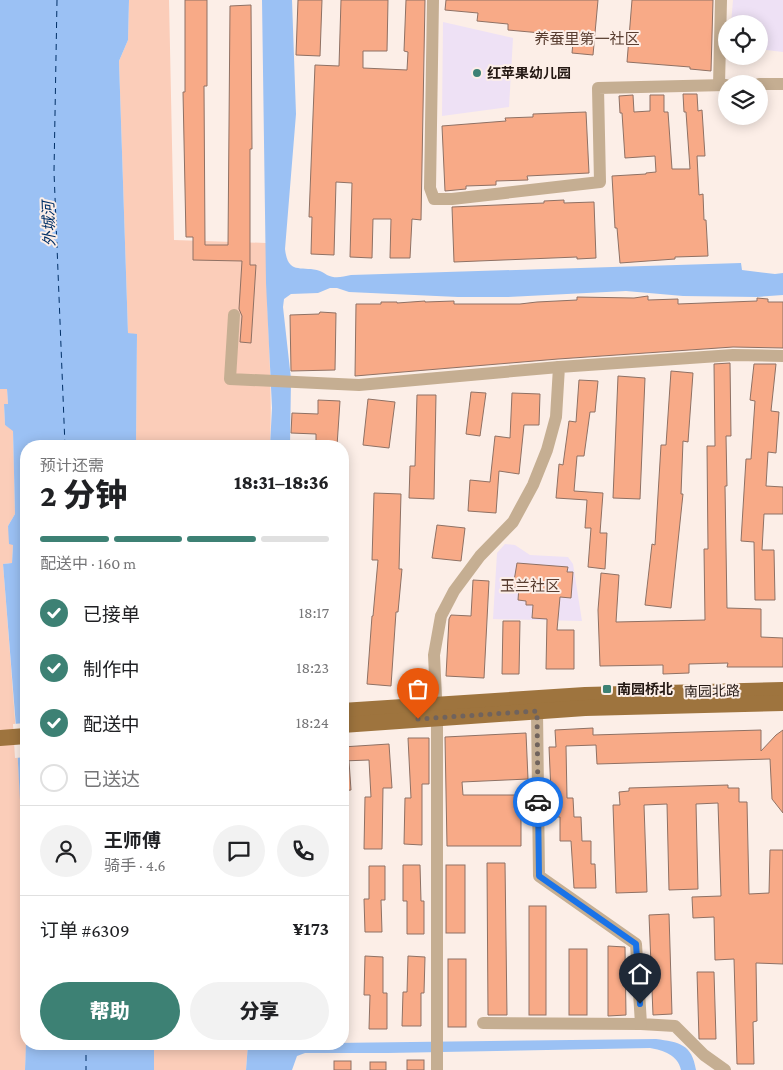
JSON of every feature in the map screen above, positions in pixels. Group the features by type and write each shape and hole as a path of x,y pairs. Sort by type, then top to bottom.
{"main road":[{"name":"南园北路","path":"349,724 437,711 585,695 783,690"},
{"name":"南园北路","path":"349,711 537,711 783,703"},
{"path":"0,738 20,736"},
{"path":"0,749 20,747"}],"street":[{"path":"432,0 430,188 434,199 452,199 600,182 598,88 718,85"},
{"path":"722,0 723,75"},
{"path":"768,84 783,84"},
{"path":"234,315 230,380 359,385 558,367 734,355 783,356"},
{"path":"437,1070 437,711 434,655 441,616 454,591 480,556 513,522 534,485 547,450 556,417 558,367"},
{"path":"537,711 539,876 636,944 641,1024"},
{"path":"483,1023 675,1026 704,1054 726,1070"}],"shaded area":[{"path":"129,0 169,0 174,240 266,243 271,395 270,440 136,440 137,335 128,333 119,61 128,40"},
{"path":"733,0 783,0 783,52 768,50 768,15 732,15"},
{"name":"红苹果幼儿园","path":"443,22 513,38 509,107 442,116"},
{"path":"0,389 7,389 8,404 4,404 5,425 13,430 15,514 8,526 13,545 12,563 3,564 20,795 20,1050 26,1050 25,1070 0,1070"},
{"path":"505,544 515,545 530,555 568,557 573,564 582,621 493,619 497,553"},
{"path":"154,1050 248,1050 246,1070 154,1070"}],"water":[{"name":"外城河","path":"0,0 129,0 128,40 119,61 128,333 137,334 136,440 20,440 20,800 3,564 12,563 13,545 9,544 8,526 15,514 13,431 5,425 4,404 8,404 7,389 0,389"},
{"path":"262,0 292,0 296,114 285,249 289,263 293,266 313,269 330,276 342,277 351,275 741,263 742,270 775,274 783,273 783,295 757,297 683,296 626,291 508,297 458,297 349,292 337,288 330,288 318,293 291,294 284,299 283,307 291,379 290,440 270,440 272,408 266,283"},
{"path":"656,1039 671,1041 683,1046 691,1055 696,1070 681,1070 677,1061 669,1054 650,1048 305,1053 297,1056 292,1070 246,1070 248,1050 349,1050 349,1043"},
{"path":"26,1050 154,1050 154,1070 25,1070"}],"pier":[{"path":"20,723 20,758 15,758 13,724"}],"building":[{"path":"185,0 207,0 207,86 204,86 205,245 228,245 230,6 251,5 252,149 250,149 250,265 256,265 251,343 240,342 242,316 239,309 242,261 193,260 193,237 186,237 183,92 185,92"},
{"path":"298,0 322,0 320,56 296,55"},
{"path":"341,0 388,0 387,51 363,51 363,68 407,70 408,52 404,51 406,0 425,0 421,220 412,219 410,258 390,258 391,219 373,219 372,258 350,257 352,183 336,182 334,255 311,254 312,217 309,217 315,65 339,66"},
{"path":"446,0 598,0 593,55 572,53 573,42 541,39 541,33 508,30 508,24 477,21 478,13 445,10"},
{"path":"632,0 713,0 711,71 690,69 690,67 627,62"},
{"path":"683,94 697,94 698,111 702,110 705,156 697,156 699,195 703,194 708,256 675,257 675,259 620,263 617,228 615,228 612,176 656,172 655,156 625,158 619,96 633,95 634,112 650,111 650,95 664,95 664,112 668,112 672,169 690,169"},
{"path":"586,112 589,173 527,176 528,180 496,181 496,185 466,186 466,189 445,191 442,126 506,121 505,118 533,117 533,114"},
{"path":"564,200 564,203 594,202 596,258 577,259 577,257 454,262 452,207 544,203 544,201"},
{"path":"648,296 648,300 678,299 678,304 757,301 757,298 768,299 768,302 783,302 783,348 733,347 355,376 356,304 454,301 454,304 520,304 577,300 577,297 634,298"},
{"path":"320,312 336,313 335,370 291,371 290,315 319,314"},
{"path":"730,363 731,436 726,436 727,486 725,486 727,608 761,609 761,637 783,638 783,667 727,667 728,663 689,664 689,673 663,674 663,665 600,666 598,610 601,573 619,575 616,622 705,620 704,549 708,549 707,446 715,446 714,364"},
{"path":"754,364 776,364 771,411 779,412 776,453 768,452 766,486 783,487 783,514 764,514 762,550 774,550 775,600 755,600 754,542 741,541 746,459 751,459 755,401 750,400"},
{"path":"671,371 693,373 688,442 683,441 681,494 683,494 671,608 645,605 652,544 655,545 661,445 666,445"},
{"path":"618,376 645,378 640,499 613,498"},
{"path":"579,380 598,381 595,412 590,412 584,456 577,456 574,491 603,493 600,533 607,533 605,569 588,567 591,528 585,528 587,500 556,498 559,464 563,465 569,421 576,422"},
{"path":"471,392 486,393 480,436 466,434"},
{"path":"512,393 540,394 539,425 524,425 519,474 499,471 496,513 468,511 470,480 490,482 495,436 510,438"},
{"path":"417,395 436,395 434,499 409,498 410,466 415,466"},
{"path":"368,399 395,402 389,448 363,445"},
{"path":"318,400 340,401 337,440 316,440 316,434 291,433 292,413 318,414"},
{"path":"374,493 401,494 399,569 402,569 398,612 396,612 391,686 367,684 378,560 372,560"},
{"path":"437,525 465,528 461,561 432,558"},
{"path":"517,563 568,567 567,572 573,572 571,598 560,597 557,630 574,630 574,669 546,669 547,619 532,618 533,605 526,605 526,601 518,600 519,587 513,587"},
{"path":"473,580 489,581 484,678 446,676 449,619 451,615 471,616"},
{"path":"503,621 520,621 519,674 502,674"},
{"path":"593,728 593,735 761,730 761,751 783,730 783,813 772,799 770,759 597,764 596,745 566,746 567,798 573,798 574,817 581,817 582,841 591,841 591,864 595,864 596,888 574,888 571,841 560,841 560,817 553,817 549,747 556,747 555,730"},
{"path":"526,733 528,779 462,782 463,795 521,795 521,846 447,846 445,737"},
{"path":"408,738 429,738 429,784 422,784 422,845 404,844 405,798 411,798"},
{"path":"389,744 392,788 383,788 382,849 364,849 365,797 371,797 369,760 349,761 349,747"},
{"path":"349,761 351,790 349,790"},
{"path":"728,785 728,788 739,788 739,802 747,802 749,894 769,893 770,850 783,850 783,964 756,963 757,1021 753,1022 754,1064 737,1064 734,959 715,960 714,917 693,918 692,897 721,896 718,803 696,804 698,889 669,890 667,804 644,805 647,892 616,893 613,805 620,805 619,792 629,791 629,788"},
{"path":"487,863 505,863 507,1015 488,1015"},
{"path":"403,865 420,865 421,901 424,901 424,934 407,934 407,901 403,901"},
{"path":"446,865 465,865 465,933 446,933"},
{"path":"369,866 385,866 385,900 381,900 382,932 365,932 364,899 369,899"},
{"path":"529,906 546,906 546,1015 529,1015"},
{"path":"669,914 672,1014 653,1015 649,915"},
{"path":"608,946 625,947 626,1015 608,1016"},
{"path":"569,949 587,949 587,1015 569,1015"},
{"path":"365,956 383,957 383,993 387,993 387,1029 369,1029 370,995 364,995"},
{"path":"408,956 425,957 424,993 421,993 421,1026 402,1026 403,992 407,992"},
{"path":"448,959 466,959 466,1027 448,1027"},
{"path":"697,972 714,972 716,1039 699,1039"},
{"path":"407,1060 424,1060 424,1070 407,1070"},
{"path":"334,1061 351,1061 351,1070 334,1070"},
{"path":"370,1062 386,1062 386,1070 370,1070"}],"ferry route":[{"path":"57,0 54,172 65,440"},
{"path":"86,1050 86,1070"}],"way so far":[{"path":"418,719 537,711 538,802"}],"place":[{"name":"红苹果幼儿园","path":"477,73"},
{"name":"南园桥北","path":"607,689"}],"district":[{"name":"养蚕里第一社区","path":"587,39"},
{"name":"玉兰社区","path":"530,586"}],"route":[{"path":"538,802 539,876 636,944 640,1004"}]}
